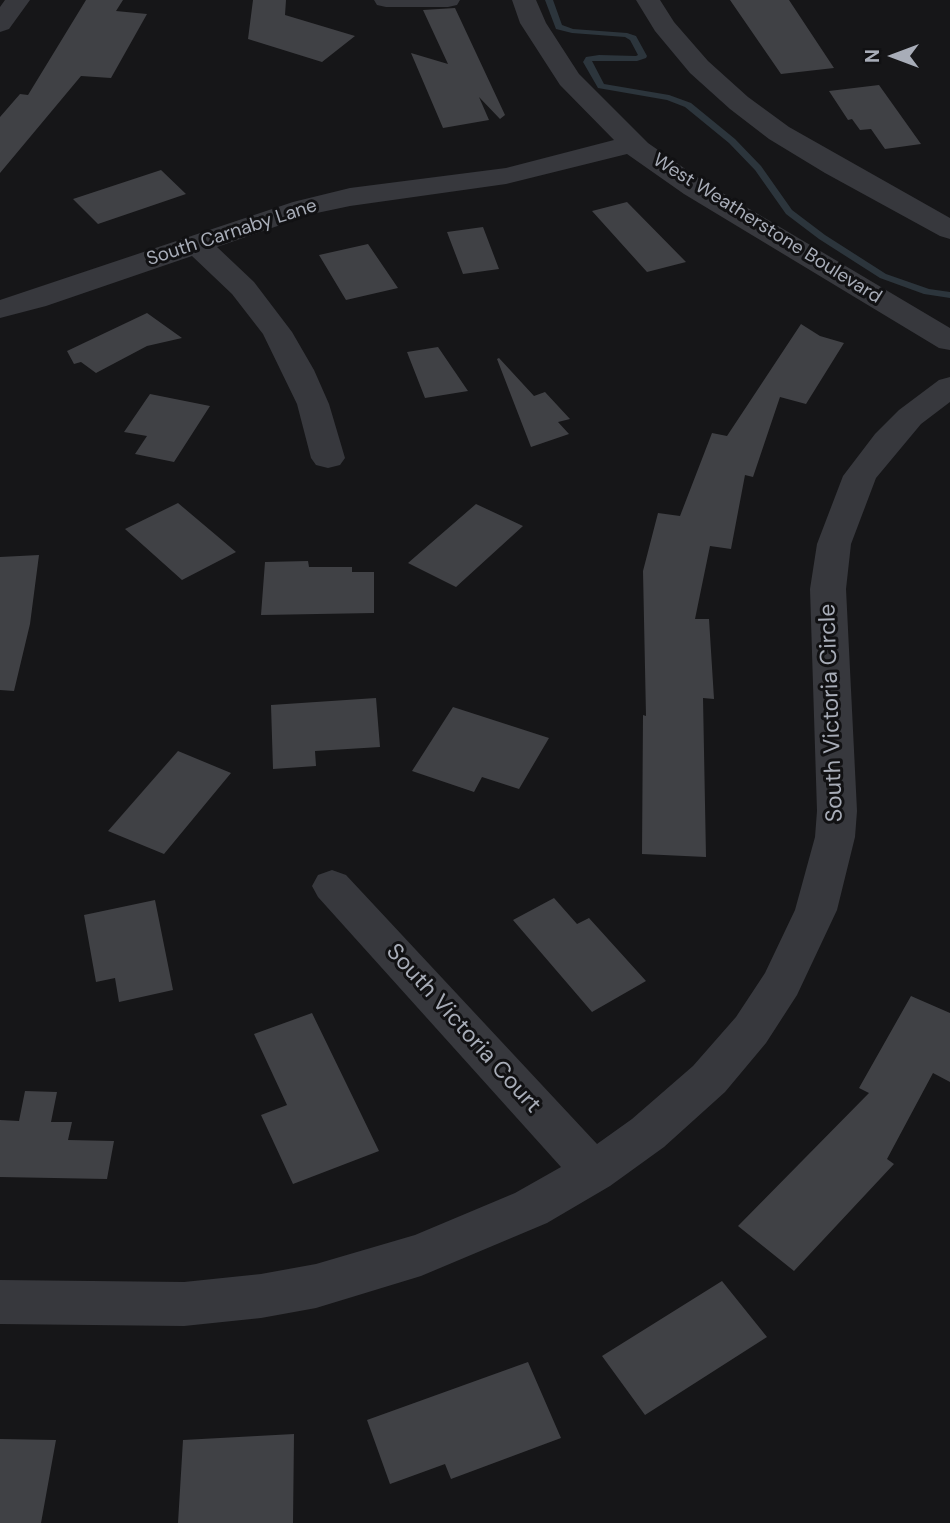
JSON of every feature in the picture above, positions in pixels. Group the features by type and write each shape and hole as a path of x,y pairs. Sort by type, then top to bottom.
{"street":[{"path":"0,24 18,0"},
{"path":"386,0 448,0"},
{"name":"West Weatherstone Boulevard","path":"524,0 533,23 554,58 593,105 633,144 695,188 950,341"},
{"path":"649,0 664,26 699,67 739,103 824,160 950,230"},
{"name":"South Carnaby Lane","path":"0,309 35,300 303,208 350,197 506,176 633,144"},
{"path":"196,243 243,288 277,332 313,404 328,458"},
{"name":"South Victoria Circle","path":"0,1302 184,1304 261,1296 316,1286 421,1255 531,1208 594,1172 648,1133 709,1079 751,1030 782,983 816,910 835,837 838,811 828,589 834,544 860,476 910,417 950,387"},
{"name":"South Victoria Court","path":"332,886 594,1172"}],"building":[{"path":"86,0 123,0 116,11 147,14 111,78 81,76 0,173 0,117 20,94 28,95"},
{"path":"253,0 286,0 285,15 355,36 322,62 248,39"},
{"path":"730,0 789,0 834,68 781,74"},
{"path":"455,8 505,115 500,119 479,97 489,120 443,128 411,53 448,64 423,10"},
{"path":"879,85 921,144 885,149 871,129 860,130 852,119 848,120 829,91"},
{"path":"161,170 186,194 98,224 73,199"},
{"path":"627,202 686,262 647,272 592,211"},
{"path":"483,227 499,269 463,274 447,232"},
{"path":"368,244 398,288 346,300 319,255"},
{"path":"147,313 182,338 147,346 96,373 81,362 74,364 67,351"},
{"path":"801,324 820,336 844,343 806,404 780,397 753,477 745,475 731,549 710,546 695,619 709,619 714,699 703,698 706,857 642,854 643,715 646,716 643,571 658,513 680,516 712,433 727,436"},
{"path":"438,347 468,391 425,398 407,352"},
{"path":"499,358 534,396 545,392 570,419 558,422 569,434 531,447 497,359"},
{"path":"150,394 210,406 174,462 135,454 147,436 124,432"},
{"path":"178,503 236,552 182,580 125,529"},
{"path":"476,504 523,526 456,587 408,563"},
{"path":"39,555 30,624 14,691 0,690 0,557"},
{"path":"308,561 309,567 352,567 352,572 374,572 374,613 261,615 265,562"},
{"path":"376,698 380,747 315,751 316,766 273,769 271,705"},
{"path":"453,707 549,738 519,789 482,777 474,792 412,771"},
{"path":"178,751 231,773 164,854 108,831"},
{"path":"554,898 577,924 589,918 646,981 592,1012 513,920"},
{"path":"155,900 173,990 119,1002 115,978 96,982 84,915"},
{"path":"911,996 950,1013 950,1082 933,1073 887,1159 894,1164 794,1271 738,1226 869,1093 859,1088"},
{"path":"312,1013 379,1151 293,1184 261,1115 287,1105 254,1034"},
{"path":"25,1091 57,1092 51,1122 72,1122 68,1140 114,1141 107,1179 0,1177 0,1120 19,1121"},
{"path":"722,1281 767,1337 645,1415 602,1356"},
{"path":"528,1362 561,1438 451,1479 445,1464 390,1484 367,1420"},
{"path":"294,1434 293,1523 178,1523 183,1440"},
{"path":"0,1439 56,1440 41,1523 0,1523"}],"waterway":[{"path":"549,0 559,27 633,38 643,56 637,59 589,59 587,62 601,86 669,98 688,105 732,141 758,168 789,212 822,237 883,276 927,292 950,295"}]}
